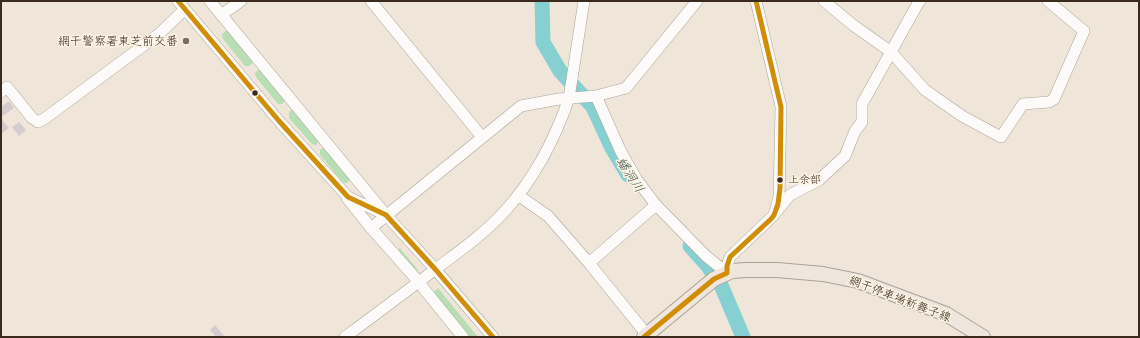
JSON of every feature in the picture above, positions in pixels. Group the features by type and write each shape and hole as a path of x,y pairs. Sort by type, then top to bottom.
{"main road":[{"name":"網干停車場新舞子線","path":"721,276 732,271 777,270 823,274 858,281 946,314 983,337"},
{"path":"645,336 721,276"}],"street":[{"path":"210,1 386,215 435,269 493,337"},
{"path":"221,15 241,1"},
{"path":"371,1 482,137"},
{"path":"345,337 479,236 505,211 518,195 538,166 563,116 564,99 584,1"},
{"path":"371,228 521,106 564,99 596,96 626,88 697,1"},
{"path":"756,1 781,107 780,188 778,204 774,215"},
{"path":"824,1 852,25 891,52 925,90 962,116 1001,136 1024,104 1049,102 1054,99 1084,31 1048,1"},
{"path":"596,96 621,152 653,208 706,256 721,276 730,258 774,215 790,196 819,180 845,156 855,131 862,122 862,104 920,1"},
{"path":"1,92 7,87 32,118 38,122 160,34 182,5 279,121 348,197 386,215"},
{"path":"333,180 371,228 464,337"},
{"path":"518,195 548,216 589,263 645,336"},
{"path":"589,263 653,208"}],"green space":[{"path":"225,31 229,31 253,61 252,64 245,66 223,39 222,35"},
{"path":"259,69 286,100 282,104 278,104 256,77 255,73"},
{"path":"293,109 319,141 316,145 310,142 289,118 289,112"},
{"path":"324,147 350,179 347,183 341,180 320,155 320,150"},
{"path":"400,248 418,270 414,274 395,252"},
{"path":"438,288 478,337 462,337 429,296"}],"building":[{"path":"9,101 14,108 1,117 1,107"},
{"path":"1,118 9,128 1,134"},
{"path":"19,122 26,130 19,136 12,127"},
{"path":"215,325 225,337 216,337 210,330"}],"waterway":[{"name":"蟠洞川","path":"542,1 543,42 560,71 593,107 612,148 628,175"},
{"name":"蟠洞川","path":"690,246 707,265 721,285 743,337"}],"transit line":[{"path":"178,1 279,121 348,197 386,215 435,269 493,337"},
{"path":"644,337 714,279 727,273 727,266 730,257 771,219 778,204 780,188 781,107 756,1"}],"place":[{"name":"網干警察署東芝前交番","path":"186,41"},
{"name":"上余部","path":"780,180"}]}
